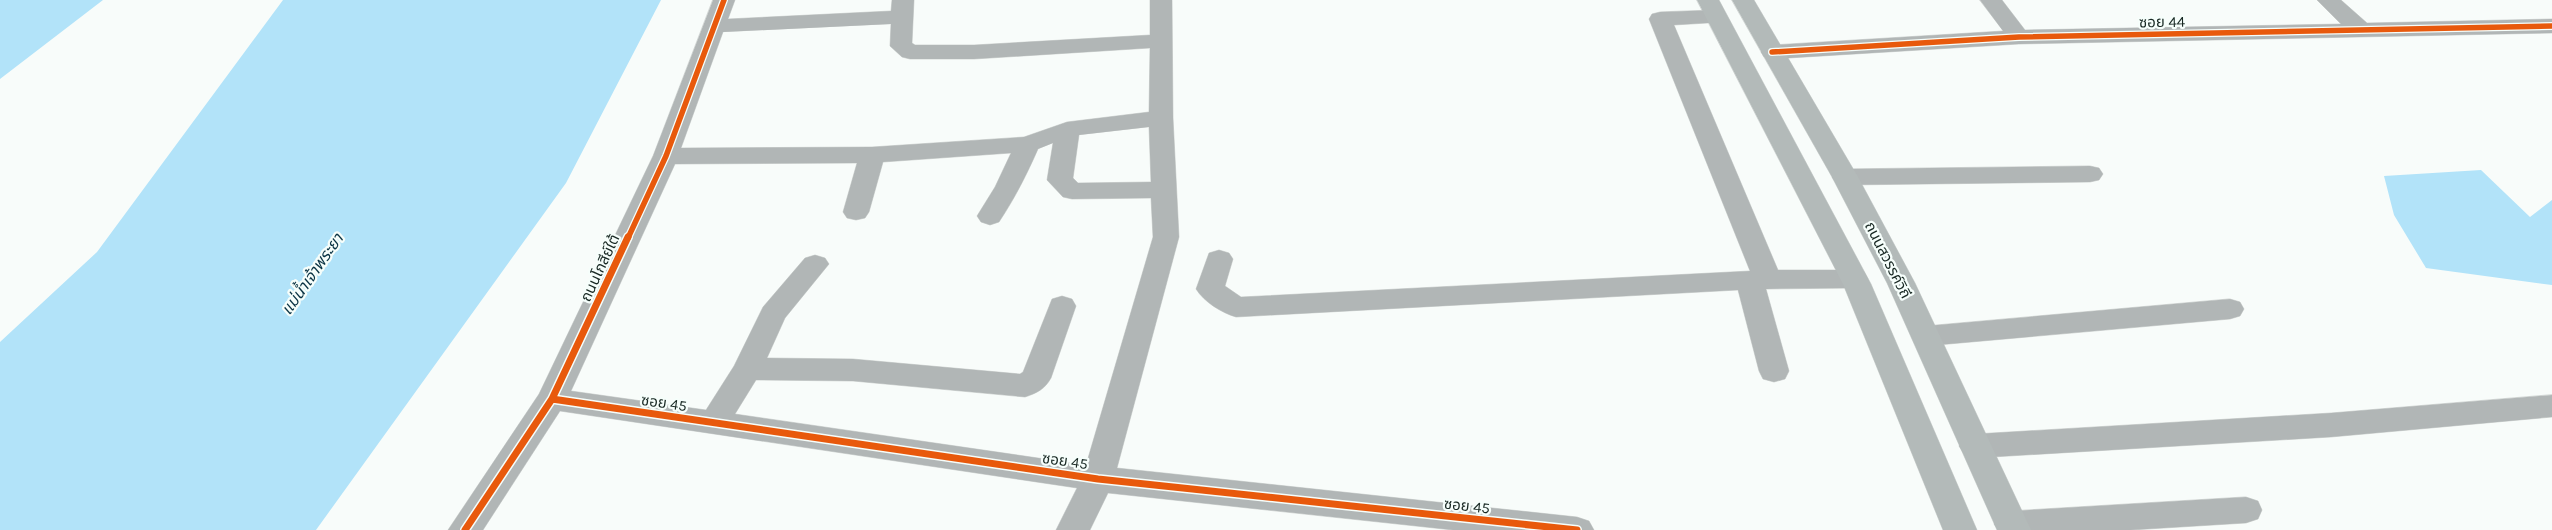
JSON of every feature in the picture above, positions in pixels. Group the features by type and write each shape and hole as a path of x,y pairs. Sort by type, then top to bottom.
{"main road":[{"name":"ถนนสวรรค์วิถี","path":"1743,0 1845,177 1902,283 2012,527"},
{"path":"1712,8 1854,279 1960,530"}],"street":[{"name":"ถนนโกสีย์ใต้","path":"465,530 552,399 666,156 724,0"},
{"path":"1074,530 1098,478 1166,237 1161,118 1161,0"},
{"path":"1990,0 2019,38"},
{"path":"2328,0 2363,32"},
{"path":"714,26 903,8 901,46 910,52 974,52 1161,41"},
{"path":"1712,8 1660,19 1759,280 1774,371"},
{"name":"ซอย 44","path":"1772,52 2019,38 2363,32 2552,26"},
{"path":"666,156 872,155 1028,144 1067,130 1161,118"},
{"path":"1067,130 1060,180 1072,191 1164,190"},
{"path":"990,216 1008,187 1028,144"},
{"path":"856,212 872,155"},
{"path":"1845,177 2090,174"},
{"path":"1219,259 1210,289 1236,307 1759,280 1854,279"},
{"path":"714,422 746,368 773,314 815,264"},
{"path":"746,368 853,370 1025,386 1036,378 1062,306"},
{"path":"1926,336 2230,309"},
{"name":"ซอย 45","path":"552,399 1098,478 1577,530"},
{"path":"1975,446 2331,425 2552,406"},
{"path":"2012,527 2078,525 2246,510"}],"water":[{"path":"0,0 103,0 0,79"},
{"name":"แม่น้ำเจ้าพระยา","path":"283,0 661,0 566,183 316,530 0,530 0,342 97,252"},
{"path":"2481,170 2530,217 2552,200 2552,285 2426,268 2394,215 2384,176"}],"cycle path":[{"path":"465,530 552,399 666,156 724,0"},
{"path":"1772,52 2019,37 2552,26"},
{"path":"552,399 1098,479 1577,530"}]}
